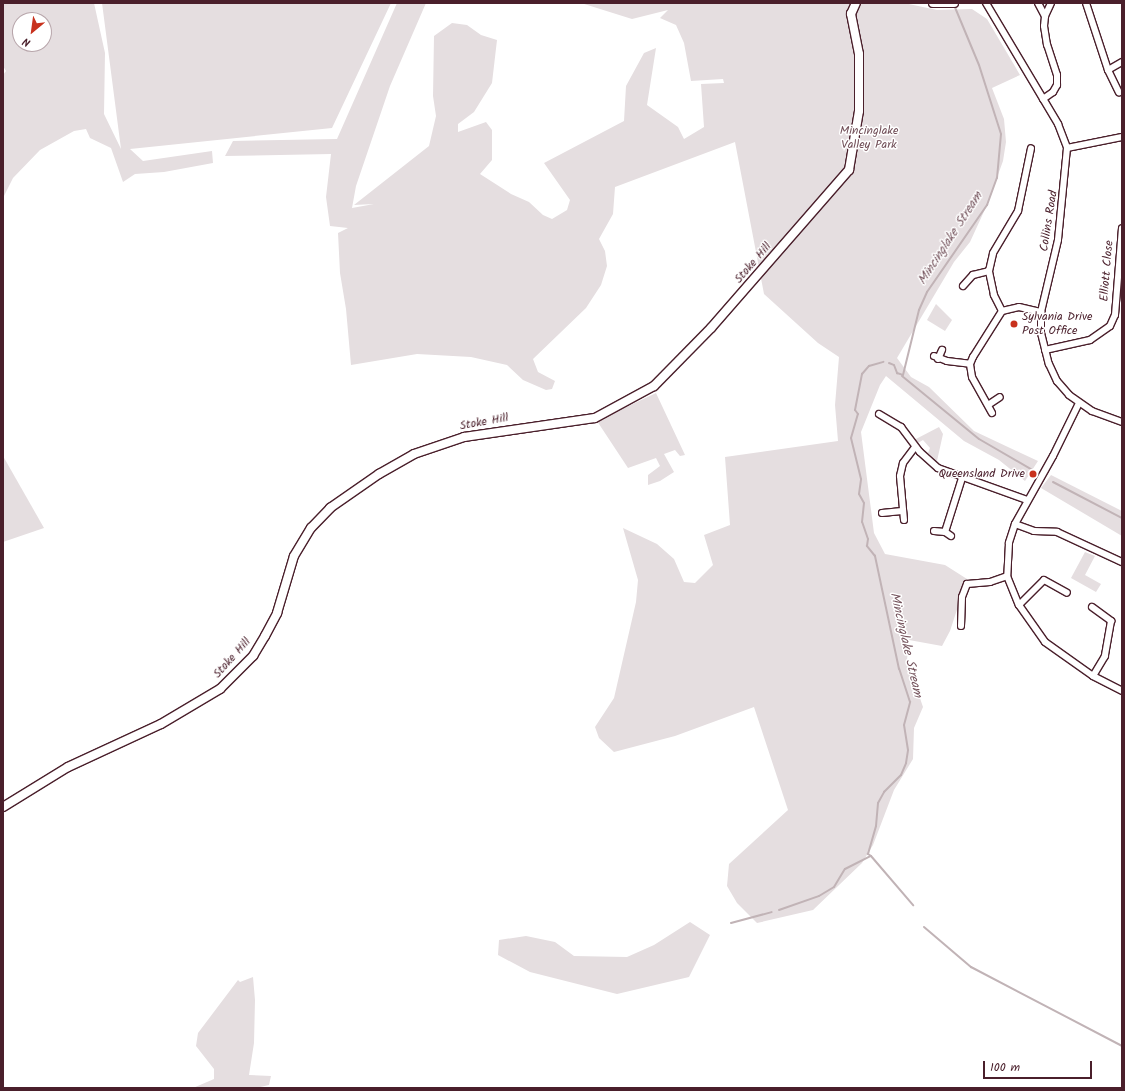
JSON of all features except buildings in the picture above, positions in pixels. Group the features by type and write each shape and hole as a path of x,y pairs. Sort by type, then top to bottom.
{"street":[{"name":"Stoke Hill","path":"3,806 68,767 161,724 220,689 253,656 263,641 277,613 294,556 311,528 330,508 379,474 414,454 464,436 595,418 654,386 711,328 849,170 859,111 859,54 851,14 856,3"},
{"path":"933,3 952,3"},
{"name":"Collins Road","path":"986,3 1058,124 1067,148 1058,240 1041,312 1041,333 1045,350 1057,381 1079,403 1092,411 1122,422"},
{"path":"1038,3 1045,16 1047,45 1057,75 1057,85 1053,92 1044,99"},
{"path":"1045,16 1051,3"},
{"path":"1086,3 1108,70 1119,93"},
{"path":"1108,70 1122,62"},
{"path":"1067,148 1122,137"},
{"path":"1002,311 994,295 989,271 993,253 1018,211 1032,148"},
{"name":"Elliott Close","path":"1045,350 1098,336 1110,326 1115,315 1122,228"},
{"path":"963,286 973,275 989,271"},
{"path":"992,413 972,377 970,364 1002,311 1019,307 1041,312"},
{"name":"Elliott Close","path":"1115,315 1122,318"},
{"path":"942,350 936,358 970,364"},
{"path":"988,405 1000,397"},
{"path":"1079,403 1053,456 1026,500 1015,524 1009,543 1007,576 1019,605 1045,642 1093,676 1122,691"},
{"path":"879,414 901,427 916,447 938,468 962,478 1000,489 1026,500"},
{"path":"904,520 902,511 901,470 906,458 916,447"},
{"path":"945,532 962,478"},
{"path":"882,513 902,511"},
{"path":"1015,524 1034,531 1057,532 1122,562"},
{"path":"934,531 945,532 951,536"},
{"path":"961,626 962,597 967,584 990,582 1007,576"},
{"path":"1019,605 1044,580 1068,593"},
{"path":"1092,607 1111,621 1105,656 1093,676"}],"green space":[{"path":"3,3 94,3 105,53 104,114 121,149 102,3 391,3 332,128 130,149 143,161 212,151 213,163 164,172 135,174 123,182 111,148 90,138 86,129 74,131 40,150 13,178 3,198 3,75 6,71 3,66"},
{"name":"Mincinglake Valley Park","path":"397,3 426,3 390,86 356,186 352,208 374,204 354,205 429,146 436,116 433,96 434,36 452,23 467,25 481,35 497,40 492,83 474,112 458,124 458,132 486,122 492,130 492,160 480,174 511,194 529,202 543,215 552,219 567,210 570,200 544,163 624,121 626,86 644,53 656,48 647,105 678,127 684,139 704,127 701,84 724,83 723,79 691,81 684,43 676,25 660,18 668,10 632,19 581,3 904,3 937,10 972,9 987,19 1020,75 992,88 1004,119 1006,142 1003,161 987,205 970,242 954,262 897,358 911,377 929,387 974,431 1038,461 1025,481 999,460 964,441 886,376 880,385 861,432 874,533 885,554 945,565 967,579 950,631 942,646 909,640 907,660 923,707 914,728 913,759 894,790 873,845 862,863 813,910 757,923 737,903 727,886 729,864 788,810 754,707 675,736 614,752 599,738 595,727 614,698 636,602 638,580 623,528 657,544 674,559 684,582 695,583 713,565 704,535 730,525 725,457 838,441 835,405 839,357 818,343 764,294 735,142 615,187 613,214 599,239 605,251 607,266 601,285 586,308 533,359 538,372 555,381 552,389 546,390 523,380 507,365 471,357 417,354 351,365 346,309 340,273 338,233 348,228 330,226 326,197 331,154 225,156 233,141 337,139"},
{"path":"936,304 952,320 945,331 927,320"},
{"path":"656,393 685,455 680,456 675,450 664,454 674,472 660,481 648,485 648,475 660,466 656,458 628,468 597,421"},
{"path":"939,427 943,434 937,461 928,453 930,448 923,440 918,443 914,440"},
{"path":"3,456 44,528 3,542"},
{"path":"1051,475 1122,511 1122,536 1041,488"},
{"path":"1085,552 1095,556 1085,575 1101,584 1096,592 1071,578"},
{"path":"690,922 710,935 689,977 617,994 530,972 498,955 499,940 526,936 555,942 574,956 627,957 654,945"},
{"path":"253,977 255,1000 254,1043 249,1075 271,1076 269,1085 256,1088 193,1088 214,1079 214,1069 196,1046 198,1033 238,980 240,982"}],"waterway":[{"name":"Mincinglake Stream","path":"889,363 894,365 897,373 903,375 919,310 927,292 987,205 997,178 1001,134 979,65 954,5"},
{"name":"Mincinglake Stream","path":"779,910 819,896 834,887 845,869 871,856 868,854 876,826 878,803 884,792 901,775 906,763 908,750 904,725 910,702 899,669 875,556 867,546 868,539 862,522 864,503 859,494 861,479 851,438 858,414 855,410 862,374 869,366 883,362"},
{"path":"902,376 979,439 1036,472"},
{"path":"1053,482 1122,518"},
{"path":"871,856 913,905"},
{"name":"Mincinglake Stream","path":"731,923 772,912"},
{"path":"924,927 971,967 1122,1046"}],"place":[{"name":"Sylvania Drive Post Office","path":"1014,324"},
{"name":"Queensland Drive","path":"1033,474"}]}
